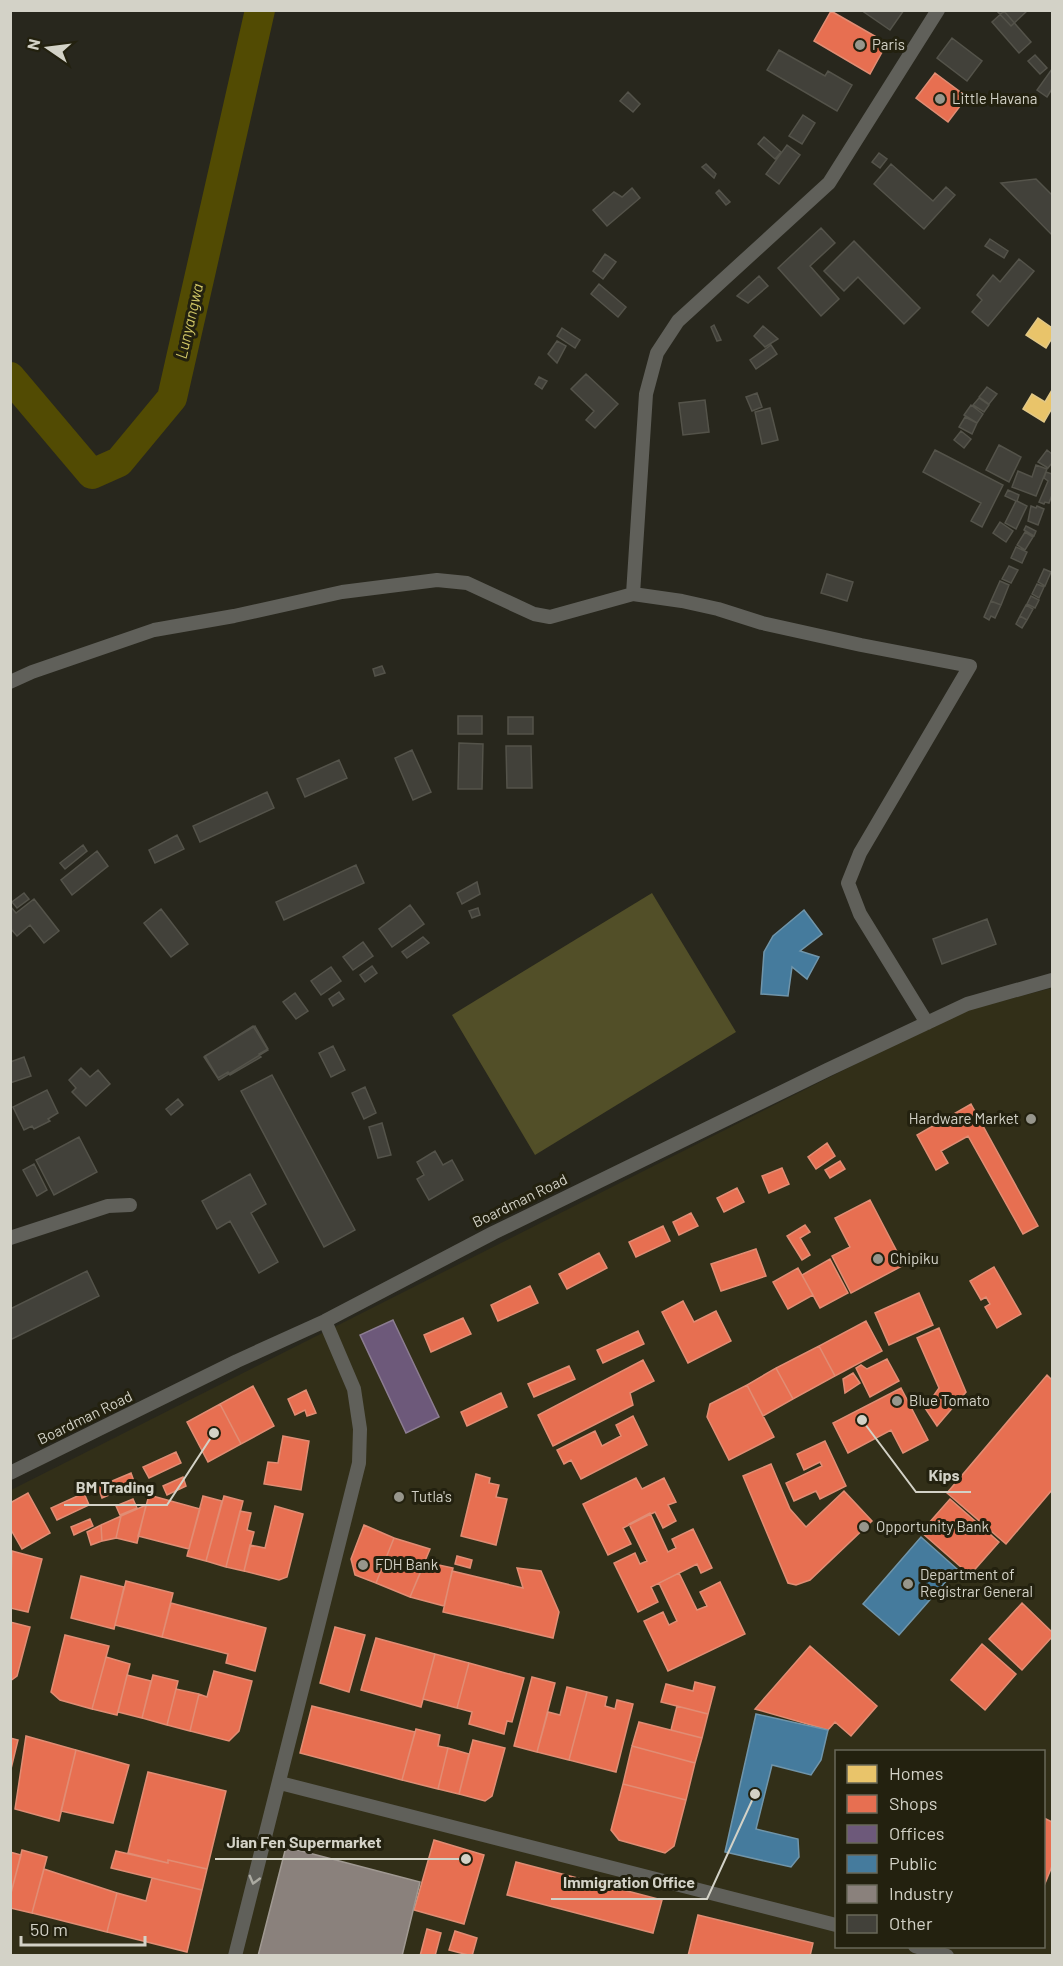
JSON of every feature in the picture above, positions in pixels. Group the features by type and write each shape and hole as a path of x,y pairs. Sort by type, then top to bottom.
{"street":[{"path":"633,594 646,394 657,353 678,321 829,183 938,10"},
{"path":"10,682 32,672 154,630 234,616 353,590 437,580 467,583 534,614 550,617 633,594 682,601 718,609 762,623 970,666 860,853 848,883 860,914 927,1023"},
{"name":"Boardman Road","path":"10,1473 237,1361 325,1321 493,1233 967,1004 1053,980"},
{"path":"10,1238 108,1206 130,1205"},
{"path":"235,1956 359,1463 360,1429 354,1389 325,1321"},
{"path":"280,1783 835,1924"},
{"path":"919,1948 947,1956"}],"shaded area":[{"path":"652,893 736,1032 535,1155 452,1015"},
{"path":"1052,988 1052,1955 11,1956 11,1490 959,1012"}],"building: Homes":[{"path":"1038,318 1052,328 1052,338 1046,348 1026,335"},
{"path":"1052,390 1052,408 1044,422 1023,409 1032,394 1045,402"}],"building: Shops":[{"path":"831,11 887,43 870,74 814,41"},
{"path":"935,73 967,97 948,122 916,98"},
{"path":"971,1104 1038,1226 1023,1234 968,1136 941,1151 948,1163 936,1170 917,1135"},
{"path":"827,1143 835,1156 816,1169 808,1157"},
{"path":"840,1161 845,1169 830,1178 825,1170"},
{"path":"782,1168 789,1184 769,1193 762,1176"},
{"path":"737,1188 744,1202 724,1212 717,1198"},
{"path":"870,1200 904,1265 851,1293 832,1256 850,1247 835,1218"},
{"path":"691,1213 698,1226 679,1235 673,1222"},
{"path":"805,1225 810,1232 800,1238 810,1255 802,1260 787,1236"},
{"path":"663,1226 670,1241 636,1257 629,1242"},
{"path":"756,1249 766,1276 721,1291 711,1264"},
{"path":"599,1253 607,1268 567,1289 559,1274"},
{"path":"830,1259 848,1293 820,1308 802,1275"},
{"path":"994,1267 1021,1314 997,1328 985,1307 990,1304 986,1297 981,1300 970,1281"},
{"path":"798,1268 813,1295 788,1309 773,1282"},
{"path":"530,1286 538,1303 498,1321 491,1305"},
{"path":"919,1293 933,1325 889,1345 875,1313"},
{"path":"683,1301 694,1322 716,1311 731,1341 688,1363 662,1312"},
{"path":"463,1318 471,1334 431,1352 424,1335"},
{"path":"866,1321 882,1351 835,1376 819,1346"},
{"path":"939,1328 966,1392 937,1426 925,1408 939,1388 917,1338"},
{"path":"638,1331 644,1344 603,1363 597,1350"},
{"path":"819,1346 835,1376 793,1399 776,1368"},
{"path":"887,1359 899,1381 870,1397 856,1368 861,1365 867,1369"},
{"path":"643,1360 654,1381 630,1393 633,1405 553,1446 538,1415"},
{"path":"569,1366 575,1379 534,1397 528,1384"},
{"path":"776,1368 793,1399 763,1416 747,1385"},
{"path":"853,1373 860,1383 845,1393 843,1379"},
{"path":"1047,1375 1052,1380 1052,1490 1006,1544 947,1493"},
{"path":"747,1385 774,1437 729,1460 707,1417 710,1404"},
{"path":"253,1386 274,1426 241,1444 220,1404"},
{"path":"901,1388 928,1440 903,1453 891,1430 848,1453 833,1423"},
{"path":"306,1390 316,1413 307,1416 305,1410 295,1415 288,1399"},
{"path":"501,1393 507,1407 467,1426 461,1412"},
{"path":"220,1404 241,1444 208,1462 187,1422"},
{"path":"633,1416 647,1445 581,1479 571,1460 564,1464 557,1450 595,1431 602,1446 621,1436 616,1425"},
{"path":"283,1436 309,1441 301,1490 264,1484 268,1462 278,1463"},
{"path":"825,1441 846,1486 820,1499 816,1491 794,1501 786,1483 822,1466 820,1462 804,1470 797,1454"},
{"path":"176,1452 181,1463 149,1478 143,1467"},
{"path":"771,1464 790,1509 806,1527 844,1491 872,1521 810,1580 796,1585 788,1583 743,1476"},
{"path":"131,1473 135,1484 102,1498 98,1487"},
{"path":"476,1474 490,1478 489,1483 499,1485 496,1497 507,1499 496,1545 461,1536"},
{"path":"183,1477 186,1486 167,1495 163,1486"},
{"path":"636,1478 642,1489 664,1478 676,1502 668,1505 676,1521 663,1528 655,1512 623,1528 631,1544 608,1555 583,1504"},
{"path":"28,1493 50,1533 22,1549 10,1528 10,1503"},
{"path":"84,1493 89,1505 57,1520 51,1508"},
{"path":"149,1495 200,1509 189,1549 138,1536"},
{"path":"203,1496 222,1501 206,1561 187,1556"},
{"path":"224,1496 243,1501 226,1567 206,1561"},
{"path":"133,1499 137,1508 120,1515 116,1506"},
{"path":"950,1499 999,1542 970,1575 921,1532"},
{"path":"146,1505 137,1543 116,1538 121,1516"},
{"path":"275,1506 303,1514 287,1577 279,1580 244,1571 250,1545 265,1548"},
{"path":"240,1511 251,1513 247,1530 254,1532 244,1571 226,1567"},
{"path":"650,1513 668,1552 676,1548 672,1539 693,1529 712,1568 701,1573 697,1564 651,1587 658,1602 638,1612 614,1563 635,1553 640,1564 647,1561 629,1524"},
{"path":"121,1516 116,1538 102,1541 101,1525"},
{"path":"90,1519 93,1526 74,1535 71,1527"},
{"path":"101,1525 102,1541 91,1545 87,1532"},
{"path":"364,1525 394,1538 376,1583 355,1575 351,1559"},
{"path":"394,1538 430,1549 410,1597 376,1583"},
{"path":"12,1551 42,1559 28,1612 10,1608"},
{"path":"457,1556 472,1560 470,1568 455,1564"},
{"path":"425,1562 453,1568 444,1606 410,1597"},
{"path":"517,1568 541,1571 559,1612 553,1638 443,1612 452,1571 523,1588"},
{"path":"679,1573 697,1610 707,1606 700,1592 720,1582 745,1634 668,1671 644,1621 663,1612 669,1625 677,1621 659,1583"},
{"path":"81,1576 124,1587 114,1629 71,1618"},
{"path":"126,1581 173,1593 162,1637 115,1625"},
{"path":"171,1603 266,1628 255,1671 226,1663 228,1654 162,1637"},
{"path":"1022,1603 1052,1632 1052,1637 1022,1670 989,1639"},
{"path":"10,1622 30,1627 17,1676 10,1681"},
{"path":"335,1627 365,1635 349,1692 320,1683"},
{"path":"65,1635 109,1646 92,1709 60,1700 51,1692"},
{"path":"376,1638 435,1654 421,1707 361,1690"},
{"path":"982,1644 1016,1674 985,1710 951,1680"},
{"path":"810,1646 877,1706 851,1736 835,1722 828,1730 755,1709"},
{"path":"435,1654 469,1663 457,1708 423,1699"},
{"path":"106,1657 130,1664 117,1715 92,1709"},
{"path":"469,1663 524,1678 512,1722 507,1721 504,1734 469,1724 472,1712 457,1708"},
{"path":"214,1671 252,1681 239,1731 229,1741 190,1731 199,1694 207,1697"},
{"path":"127,1675 151,1681 142,1718 118,1712"},
{"path":"153,1675 178,1681 167,1725 142,1718"},
{"path":"532,1677 555,1683 537,1752 514,1746"},
{"path":"695,1682 715,1687 708,1714 661,1702 666,1684 693,1691"},
{"path":"567,1687 587,1692 569,1760 537,1752 548,1712 560,1715"},
{"path":"176,1689 199,1694 190,1731 167,1725"},
{"path":"587,1692 607,1697 605,1706 615,1709 617,1700 633,1704 616,1772 569,1760"},
{"path":"312,1706 415,1732 402,1780 300,1753"},
{"path":"677,1706 708,1714 702,1738 671,1730"},
{"path":"639,1722 702,1738 695,1763 632,1746"},
{"path":"416,1729 440,1735 438,1746 448,1748 438,1789 402,1780"},
{"path":"26,1736 76,1750 59,1821 15,1809"},
{"path":"10,1738 18,1740 10,1773"},
{"path":"473,1740 505,1748 492,1796 485,1801 459,1794"},
{"path":"632,1746 695,1763 686,1800 623,1784"},
{"path":"448,1748 469,1754 459,1794 438,1789"},
{"path":"76,1750 129,1765 113,1823 61,1811"},
{"path":"148,1772 226,1791 207,1869 168,1860 168,1863 128,1853"},
{"path":"623,1784 686,1800 674,1846 665,1853 619,1840 611,1830"},
{"path":"1045,1818 1052,1822 1052,1866 1045,1884"},
{"path":"434,1840 484,1855 464,1924 414,1910"},
{"path":"22,1850 47,1857 32,1913 10,1908 10,1897"},
{"path":"116,1851 207,1869 202,1890 111,1868"},
{"path":"287,1851 297,1853 293,1869 299,1870 291,1902 275,1898"},
{"path":"10,1852 21,1855 10,1897"},
{"path":"299,1853 365,1870 361,1885 351,1883 348,1894 300,1881 302,1870 295,1868"},
{"path":"516,1862 662,1900 653,1933 507,1895"},
{"path":"44,1869 117,1893 107,1932 32,1913"},
{"path":"152,1878 202,1890 187,1952 107,1932 117,1893 146,1901"},
{"path":"399,1880 413,1883 394,1956 379,1956"},
{"path":"698,1915 813,1943 810,1956 688,1956"},
{"path":"427,1929 441,1933 435,1956 420,1956"},
{"path":"455,1931 477,1938 472,1956 449,1950"},
{"path":"321,1935 340,1940 336,1956 316,1956"}],"building: Offices":[{"path":"393,1320 439,1417 406,1433 360,1335"}],"building: Public":[{"path":"804,910 822,934 800,951 819,957 807,979 792,967 788,996 761,994 764,952 773,936"},
{"path":"921,1537 957,1569 899,1635 863,1604"},
{"path":"756,1714 828,1730 821,1760 811,1775 772,1765 756,1829 798,1839 799,1857 791,1867 725,1852"}],"building: Industry":[{"path":"286,1847 420,1882 402,1956 258,1956"}],"building: Other":[{"path":"861,10 904,10 890,30"},
{"path":"996,10 1028,10 1011,26"},
{"path":"1004,11 1031,42 1019,53 992,22"},
{"path":"952,38 982,61 967,81 937,58"},
{"path":"779,50 825,76 828,71 852,85 837,111 767,70"},
{"path":"1035,55 1047,68 1040,74 1028,61"},
{"path":"1052,69 1052,89 1047,97 1037,90"},
{"path":"628,92 640,104 633,112 620,101"},
{"path":"803,115 815,123 802,144 789,136"},
{"path":"764,137 781,152 775,159 758,144"},
{"path":"787,145 800,155 779,184 766,174"},
{"path":"879,153 887,159 880,168 872,162"},
{"path":"706,164 716,174 714,178 702,167"},
{"path":"891,164 933,201 946,187 955,195 924,229 874,184"},
{"path":"1036,179 1052,195 1052,235 1001,183"},
{"path":"632,188 640,198 607,226 593,210 614,192 622,197"},
{"path":"719,190 730,202 726,205 716,193"},
{"path":"821,228 835,243 810,266 839,299 821,316 778,268"},
{"path":"990,239 1008,251 1004,258 985,246"},
{"path":"854,241 920,308 904,324 858,277 844,291 824,271"},
{"path":"605,254 616,262 603,279 593,271"},
{"path":"1019,259 1034,271 988,326 972,312 982,300 977,295 993,275 1000,282"},
{"path":"759,276 768,286 748,303 737,296"},
{"path":"599,284 626,307 618,317 591,294"},
{"path":"714,325 721,340 717,341 711,327"},
{"path":"763,326 778,339 765,347 754,336"},
{"path":"562,328 580,340 575,348 557,336"},
{"path":"557,341 566,346 557,363 548,354"},
{"path":"771,345 777,354 756,369 750,360"},
{"path":"586,374 618,404 595,428 586,420 594,411 571,389"},
{"path":"539,377 547,381 542,389 535,384"},
{"path":"987,387 997,394 989,404 979,397"},
{"path":"757,393 762,407 752,411 746,397"},
{"path":"979,398 989,405 984,412 973,405"},
{"path":"705,400 709,432 683,435 679,403"},
{"path":"971,405 983,414 977,423 964,415"},
{"path":"770,408 778,440 762,444 755,412"},
{"path":"965,417 977,423 972,434 959,427"},
{"path":"961,431 971,439 964,448 954,440"},
{"path":"999,445 1021,457 1009,482 986,470"},
{"path":"935,450 1003,485 982,527 971,521 981,503 923,472"},
{"path":"1047,450 1052,454 1052,463 1048,468 1038,462"},
{"path":"1036,465 1047,469 1036,496 1012,487 1018,471 1032,477"},
{"path":"1046,472 1052,474 1052,495 1049,503 1044,504 1039,502 1048,481 1044,478"},
{"path":"1008,490 1019,495 1017,501 1027,506 1016,529 1005,523 1016,501 1005,496"},
{"path":"1031,506 1044,509 1038,525 1028,521"},
{"path":"1000,522 1013,531 1006,542 993,533"},
{"path":"1026,526 1036,531 1034,536 1024,530"},
{"path":"1025,532 1033,537 1025,550 1017,545"},
{"path":"1016,547 1027,552 1022,563 1011,558"},
{"path":"1009,566 1018,570 1011,583 1002,579"},
{"path":"1044,569 1051,572 1045,586 1038,582"},
{"path":"827,574 853,582 847,601 821,593"},
{"path":"1000,581 1009,585 1001,605 991,601"},
{"path":"1037,584 1044,587 1039,598 1032,594"},
{"path":"1031,596 1039,600 1035,608 1027,604"},
{"path":"991,601 1001,605 995,618 991,616 989,620 984,617"},
{"path":"1026,605 1033,609 1027,620 1020,616"},
{"path":"1020,616 1027,620 1022,628 1016,624"},
{"path":"382,666 385,673 375,676 373,669"},
{"path":"458,716 482,716 482,734 458,734"},
{"path":"508,717 533,717 533,734 508,734"},
{"path":"459,743 483,744 482,789 458,789"},
{"path":"506,746 531,746 532,788 507,788"},
{"path":"412,750 431,792 413,800 395,758"},
{"path":"339,760 347,778 305,797 297,779"},
{"path":"267,792 274,808 200,842 193,826"},
{"path":"177,835 184,849 155,863 149,850"},
{"path":"83,845 87,851 65,869 60,863"},
{"path":"97,851 108,866 72,895 61,880"},
{"path":"356,865 364,883 284,920 276,902"},
{"path":"477,882 480,894 462,904 457,893"},
{"path":"24,893 29,899 17,908 12,902"},
{"path":"34,899 59,931 44,943 30,925 17,936 10,928 10,906 16,913"},
{"path":"410,905 424,924 392,947 379,929"},
{"path":"478,908 480,915 472,918 469,911"},
{"path":"161,909 188,944 171,957 144,923"},
{"path":"987,919 996,944 942,964 933,939"},
{"path":"423,937 429,943 407,958 402,952"},
{"path":"363,942 373,956 353,970 343,957"},
{"path":"372,966 377,973 365,982 360,975"},
{"path":"331,967 341,981 321,995 311,981"},
{"path":"339,992 344,999 333,1006 329,999"},
{"path":"295,993 308,1011 296,1019 283,1002"},
{"path":"253,1026 268,1050 219,1080 204,1057"},
{"path":"255,1026 268,1049 259,1054 261,1057 230,1075 228,1072 218,1078 205,1056"},
{"path":"333,1046 345,1070 331,1077 319,1053"},
{"path":"24,1057 31,1076 10,1083 10,1062"},
{"path":"81,1068 90,1077 98,1070 110,1084 86,1106 72,1092 76,1088 69,1080"},
{"path":"272,1075 355,1230 324,1247 241,1091"},
{"path":"365,1087 376,1113 364,1119 352,1093"},
{"path":"47,1090 58,1113 48,1119 50,1121 34,1129 32,1126 24,1130 13,1107"},
{"path":"178,1099 183,1105 171,1115 166,1109"},
{"path":"382,1123 391,1155 378,1158 369,1127"},
{"path":"79,1137 97,1172 54,1195 36,1160"},
{"path":"435,1151 443,1165 452,1160 463,1180 429,1200 417,1179 424,1175 417,1162"},
{"path":"34,1164 47,1190 37,1196 23,1170"},
{"path":"250,1174 266,1204 251,1213 278,1262 259,1273 230,1221 217,1229 202,1201"},
{"path":"87,1271 99,1296 10,1340 10,1309"}],"waterway":[{"name":"Lunyangwa","path":"10,377 92,474 119,462 172,398 260,10"}],"place":[{"name":"Paris","path":"860,45"},
{"name":"Little Havana","path":"940,99"},
{"name":"Hardware Market","path":"1031,1119"},
{"name":"Chipiku","path":"878,1259"},
{"name":"Blue Tomato","path":"897,1401"},
{"name":"Kips","path":"862,1420"},
{"name":"BM Trading","path":"214,1433"},
{"name":"Tutla's","path":"399,1497"},
{"name":"Opportunity Bank","path":"864,1527"},
{"name":"FDH Bank","path":"363,1565"},
{"name":"Department of Registrar General","path":"908,1584"},
{"name":"Immigration Office","path":"755,1794"},
{"name":"Jian Fen Supermarket","path":"466,1859"}]}
